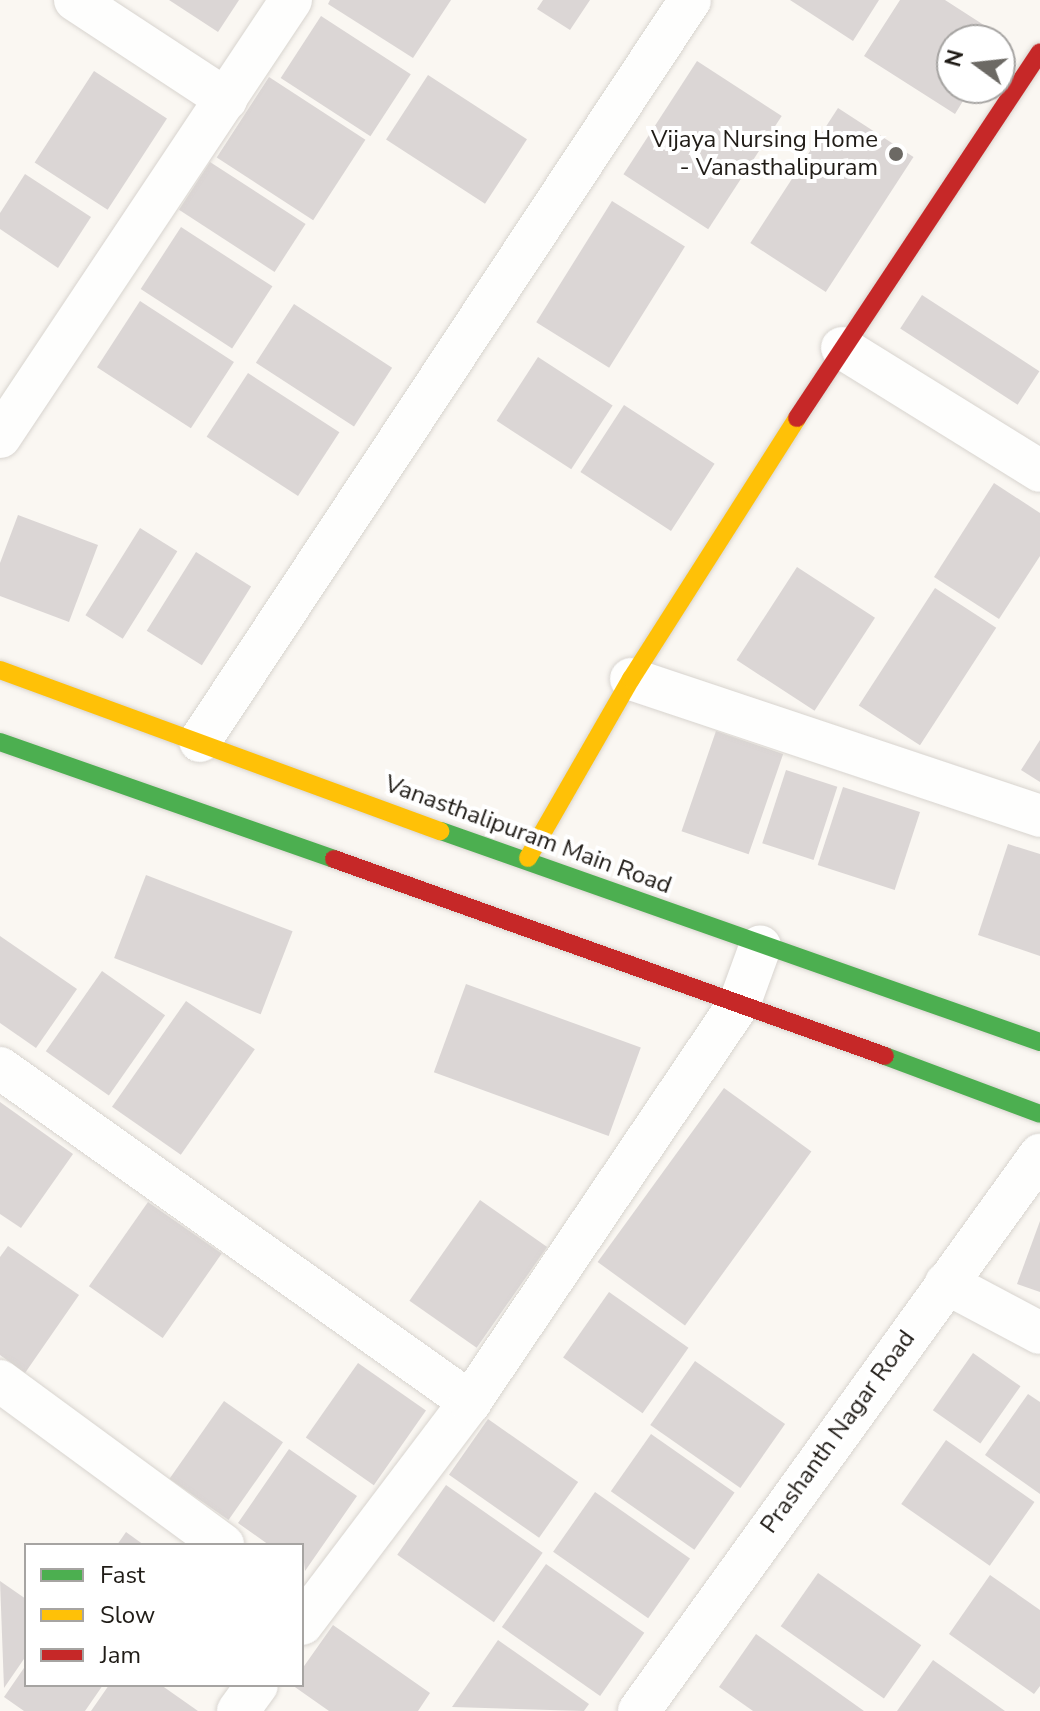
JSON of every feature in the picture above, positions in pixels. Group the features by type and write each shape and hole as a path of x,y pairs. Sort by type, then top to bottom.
{"street":[{"path":"75,0 226,99"},
{"path":"5,419 291,0"},
{"path":"200,741 690,0"},
{"path":"528,858 631,679 842,348 1040,52"},
{"path":"842,348 1039,468"},
{"name":"Vanasthalipuram Main Road","path":"0,670 528,858 760,947 1040,1042"},
{"path":"631,679 1040,816"},
{"path":"0,743 740,1002 1040,1114"},
{"path":"305,1613 470,1402 740,1002 760,947"},
{"path":"0,1068 470,1402"},
{"name":"Prashanth Nagar Road","path":"639,1711 1040,1155"},
{"path":"946,1283 1040,1333"},
{"path":"0,1381 220,1543"},
{"path":"238,1711 256,1687"}],"building":[{"path":"169,0 239,0 218,32"},
{"path":"330,0 451,0 413,58 328,4"},
{"path":"543,0 590,0 570,30 537,9"},
{"path":"790,0 879,0 853,41"},
{"path":"900,0 945,0 982,24 936,24 936,102 864,56"},
{"path":"321,16 411,74 370,136 281,78"},
{"path":"697,61 782,116 708,229 623,174"},
{"path":"94,71 167,118 108,210 35,162"},
{"path":"428,75 527,139 485,204 386,140"},
{"path":"269,77 365,140 313,220 217,158"},
{"path":"939,104 961,104 955,114"},
{"path":"838,108 913,157 826,292 750,243"},
{"path":"210,162 306,224 275,272 179,210"},
{"path":"25,174 91,217 58,268 0,229 0,213"},
{"path":"612,201 685,247 609,368 536,322"},
{"path":"181,227 272,286 232,348 141,289"},
{"path":"922,295 1039,371 1018,405 900,329"},
{"path":"140,301 234,362 191,428 97,367"},
{"path":"294,304 392,368 354,426 256,363"},
{"path":"538,357 613,405 571,469 497,421"},
{"path":"248,373 339,432 298,496 207,437"},
{"path":"624,405 715,464 671,531 580,472"},
{"path":"994,483 1040,513 1040,556 999,619 934,577"},
{"path":"18,515 98,545 69,622 0,596 0,563"},
{"path":"140,528 177,551 123,639 85,615"},
{"path":"196,552 251,586 202,665 147,631"},
{"path":"797,567 875,618 815,711 737,660"},
{"path":"935,588 996,628 920,745 859,705"},
{"path":"716,731 783,754 749,854 681,831"},
{"path":"1040,740 1040,782 1021,770"},
{"path":"786,770 837,787 814,860 762,843"},
{"path":"843,787 920,812 895,890 818,865"},
{"path":"1008,844 1040,854 1040,956 978,935"},
{"path":"146,875 293,931 261,1014 114,958"},
{"path":"0,936 77,989 36,1048 0,1023"},
{"path":"102,971 165,1015 109,1095 46,1051"},
{"path":"466,984 641,1048 609,1136 434,1072"},
{"path":"186,1001 255,1049 181,1155 112,1107"},
{"path":"724,1088 811,1151 685,1325 598,1262"},
{"path":"0,1102 73,1154 21,1228 0,1214"},
{"path":"480,1200 547,1247 477,1348 409,1301"},
{"path":"148,1202 222,1254 163,1338 89,1286"},
{"path":"1040,1221 1040,1292 1017,1284"},
{"path":"8,1246 79,1295 25,1373 0,1355 0,1257"},
{"path":"609,1292 688,1348 643,1413 563,1358"},
{"path":"973,1353 1021,1386 980,1444 933,1410"},
{"path":"695,1361 785,1424 740,1488 650,1425"},
{"path":"358,1363 426,1411 374,1485 306,1438"},
{"path":"1028,1394 1040,1402 1040,1494 985,1455"},
{"path":"224,1401 283,1442 228,1520 170,1479"},
{"path":"488,1419 578,1482 539,1538 449,1475"},
{"path":"651,1434 735,1493 694,1550 611,1491"},
{"path":"946,1440 1034,1502 990,1566 901,1504"},
{"path":"289,1449 357,1496 305,1571 304,1543 266,1543 238,1523"},
{"path":"446,1485 543,1553 494,1622 397,1555"},
{"path":"595,1492 690,1559 648,1618 553,1552"},
{"path":"126,1532 141,1543 118,1543"},
{"path":"546,1564 644,1633 600,1696 502,1627"},
{"path":"818,1573 921,1645 884,1699 781,1626"},
{"path":"990,1575 1040,1610 1040,1686 1034,1694 949,1634"},
{"path":"0,1581 24,1598 24,1659 4,1688"},
{"path":"333,1625 430,1693 418,1711 329,1711 295,1687 304,1687 304,1666"},
{"path":"756,1634 864,1711 753,1711 719,1687"},
{"path":"498,1640 589,1704 584,1711 452,1707"},
{"path":"933,1660 1005,1711 897,1711"},
{"path":"24,1668 24,1687 102,1687 85,1711 24,1711 4,1697"},
{"path":"108,1687 164,1687 198,1711 91,1711"}],"traffic: fast":[{"path":"0,742 334,859"},
{"path":"441,831 1040,1042"},
{"path":"885,1056 1040,1114"}],"traffic: slow":[{"path":"528,858 631,679 797,418"},
{"path":"0,670 441,831"}],"traffic: jam":[{"path":"797,418 1040,52"},
{"path":"334,859 885,1056"}],"place":[{"name":"Vijaya Nursing Home - Vanasthalipuram","path":"896,154"}]}
